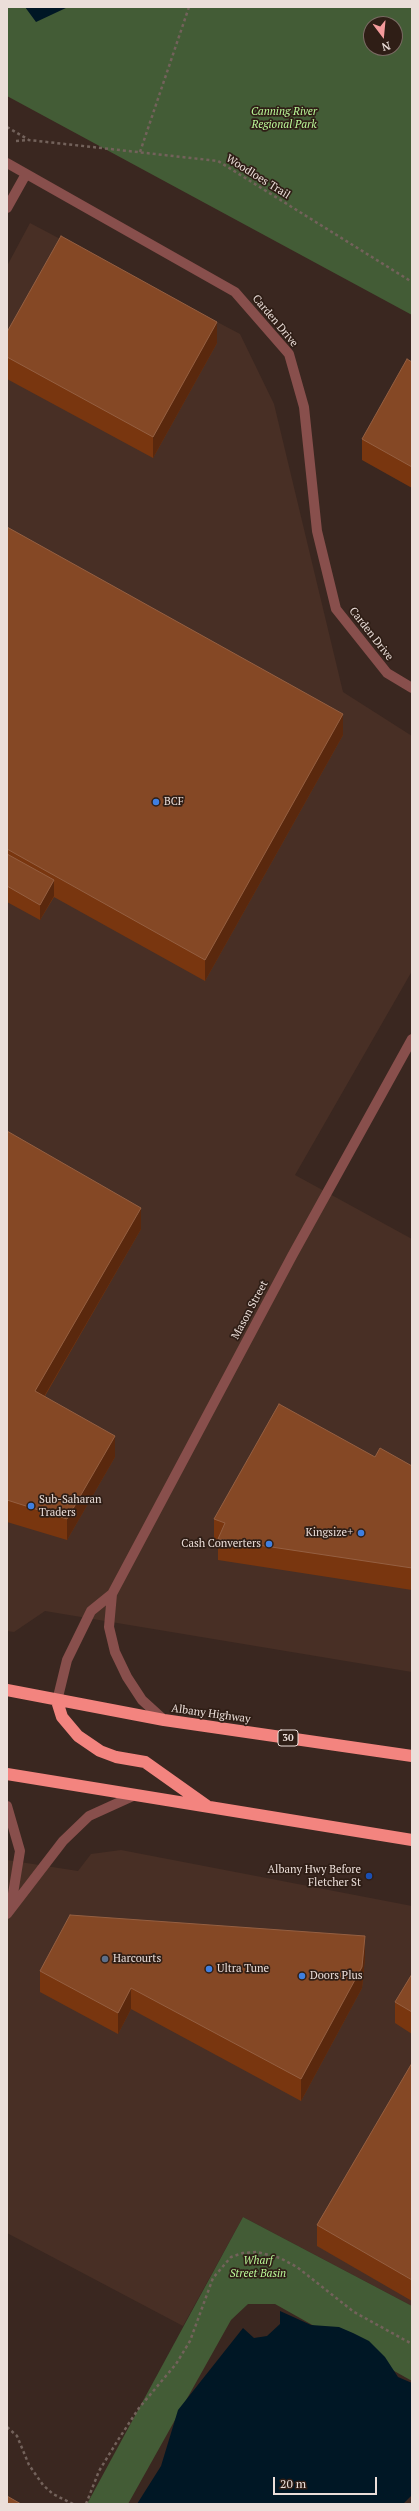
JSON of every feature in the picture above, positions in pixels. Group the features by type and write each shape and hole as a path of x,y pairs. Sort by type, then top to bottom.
{"highway":[{"name":"Albany Highway","path":"7,1690 57,1701 164,1720 412,1756"},
{"path":"57,1701 62,1717 78,1736 100,1751 116,1757 146,1762 209,1808"},
{"path":"7,1774 133,1796 412,1840"}],"street":[{"name":"Carden Drive","path":"7,163 235,292 289,354 304,407 317,531 336,609 387,673 412,688"},
{"path":"7,208 26,174"},
{"name":"Mason Street","path":"164,1720 142,1700 127,1677 115,1652 109,1627 112,1594 288,1263 412,1039"},
{"name":"Mason Street","path":"57,1701 66,1660 73,1646 91,1611 112,1594"},
{"path":"9,1910 63,1841 89,1816 133,1796"},
{"path":"7,1806 20,1851 9,1910"}],"path":[{"path":"140,152 189,7"},
{"name":"Woodloes Trail","path":"7,127 29,140 218,161 412,282"},
{"path":"86,2504 99,2471 118,2440 139,2408 176,2364 190,2341 213,2278 231,2258 243,2253 257,2252 280,2258 297,2267 354,2312 412,2344"},
{"path":"7,2427 17,2436 29,2465 43,2485 53,2494 73,2504"}],"shaded area":[{"path":"30,223 240,334 274,404 343,692 412,736 412,971 295,1175 412,1239 412,1672 45,1611 14,1632 7,1631 7,266"},
{"path":"121,1850 412,1906 412,2306 243,2217 183,2326 7,2233 7,1860 78,1871 91,1854"}],"green space":[{"name":"Canning River Regional Park","path":"7,7 412,7 412,315 7,96"},
{"name":"Wharf Street Basin","path":"243,2217 412,2306 412,2381 275,2304 248,2304 231,2320 128,2504 87,2504"}],"water":[{"path":"25,7 68,7 36,22"},
{"path":"280,2311 311,2325 339,2327 369,2341 385,2357 398,2377 412,2383 412,2495 403,2504 137,2504 161,2466 178,2410 243,2328 254,2338 267,2336 280,2324"}],"building":[{"path":"61,236 217,322 153,437 7,357 7,332"},
{"path":"407,359 412,362 412,467 362,439"},
{"name":"BCF","path":"7,527 343,714 205,960 7,849"},
{"path":"7,854 54,880 40,905 7,886"},
{"path":"7,1131 141,1208 35,1391 115,1436 67,1519 7,1500"},
{"path":"279,1404 375,1457 380,1448 412,1466 412,1568 218,1539 225,1523 214,1519"},
{"path":"70,1915 365,1936 362,1967 301,2079 131,1988 118,2013 40,1971"},
{"path":"412,1974 412,2012 395,2002"},
{"path":"412,2063 412,2280 317,2225"},
{"path":"7,2496 21,2504 7,2504"}],"place":[{"name":"BCF","path":"156,802"},
{"name":"Sub-Saharan Traders","path":"31,1506"},
{"name":"Kingsize+","path":"361,1533"},
{"name":"Cash Converters","path":"269,1544"},
{"name":"Albany Hwy Before Fletcher St","path":"369,1876"},
{"name":"Harcourts","path":"105,1959"},
{"name":"Ultra Tune","path":"209,1969"},
{"name":"Doors Plus","path":"302,1976"}]}
